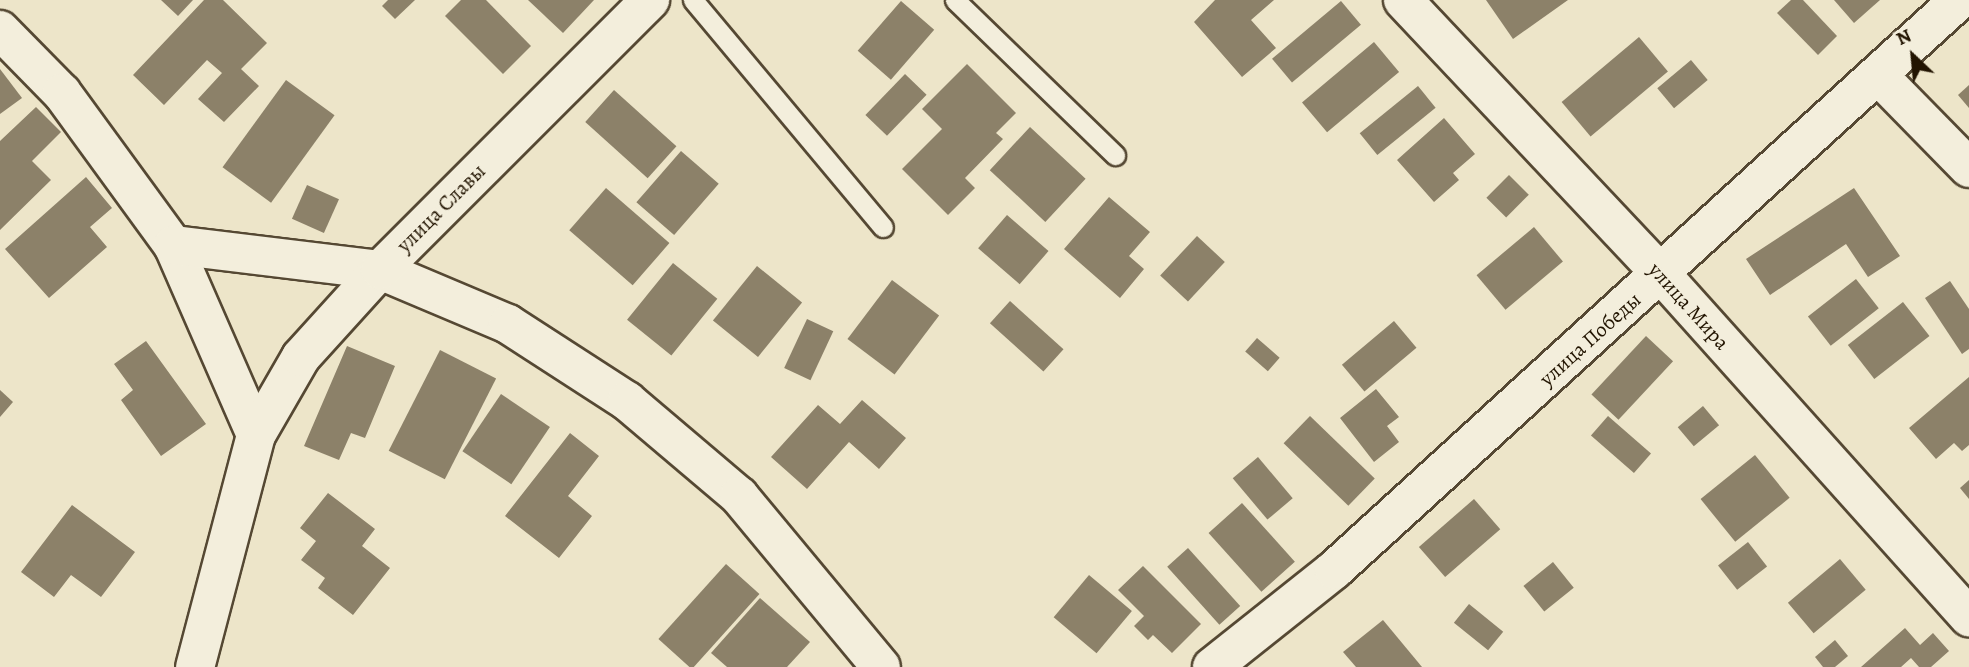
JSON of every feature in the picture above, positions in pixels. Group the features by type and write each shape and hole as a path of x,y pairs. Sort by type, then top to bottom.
{"street":[{"name":"улица Славы","path":"195,667 256,435 301,357 380,270 650,0"},
{"name":"улица Мира","path":"1403,0 1662,275 1969,617"},
{"name":"улица Победы","path":"1212,667 1334,570 1662,275 1959,0"},
{"path":"0,30 62,93 173,245 256,435"},
{"path":"1878,75 1969,168"},
{"path":"173,245 380,270 508,324 627,401 739,496 881,667"}],"lane":[{"path":"693,0 883,227"},
{"path":"955,0 1115,155"}],"building":[{"path":"161,0 193,0 178,16"},
{"path":"204,0 223,0 267,43 241,69 259,86 224,122 198,99 222,73 207,60 164,105 133,75"},
{"path":"388,0 415,0 395,19 382,6"},
{"path":"461,0 486,0 531,46 503,74 445,16"},
{"path":"528,0 594,0 563,33"},
{"path":"1215,0 1274,0 1251,20 1276,48 1242,77 1194,22"},
{"path":"1486,0 1568,0 1513,39"},
{"path":"1791,0 1803,0 1837,36 1818,55 1777,13"},
{"path":"1834,0 1880,0 1854,23"},
{"path":"901,1 934,30 891,80 858,51"},
{"path":"1341,1 1361,25 1292,83 1272,59"},
{"path":"1639,37 1668,71 1591,136 1562,102"},
{"path":"1374,42 1399,72 1327,132 1302,102"},
{"path":"1691,60 1708,80 1674,108 1657,88"},
{"path":"967,64 1016,113 996,133 1003,139 965,178 975,188 948,215 902,169 942,129 922,109"},
{"path":"0,69 22,98 0,114"},
{"path":"905,74 927,95 887,136 865,115"},
{"path":"286,80 335,115 271,203 223,167"},
{"path":"1969,85 1969,108 1958,95"},
{"path":"1418,86 1436,108 1377,155 1360,133"},
{"path":"614,90 676,146 648,178 585,122"},
{"path":"36,107 61,132 32,161 51,180 0,230 0,141"},
{"path":"1444,118 1475,154 1453,173 1459,180 1434,202 1397,160"},
{"path":"1030,127 1086,179 1045,222 990,170"},
{"path":"681,151 719,184 674,235 636,202"},
{"path":"1509,175 1529,195 1506,217 1486,198"},
{"path":"86,177 112,208 90,227 107,247 49,298 5,249"},
{"path":"307,185 339,199 324,233 292,219"},
{"path":"606,188 669,243 633,285 569,230"},
{"path":"1854,188 1900,256 1868,277 1846,244 1770,295 1746,259"},
{"path":"1109,197 1150,232 1129,256 1144,269 1120,298 1064,249"},
{"path":"1007,215 1049,251 1020,284 978,248"},
{"path":"1534,227 1563,261 1505,310 1477,275"},
{"path":"1197,236 1225,262 1188,301 1160,275"},
{"path":"673,263 717,299 671,356 627,320"},
{"path":"757,266 802,303 758,357 713,320"},
{"path":"1856,279 1879,308 1831,346 1808,317"},
{"path":"892,280 939,316 895,375 847,339"},
{"path":"1950,281 1969,309 1969,349 1962,354 1925,298"},
{"path":"1010,301 1064,349 1043,371 990,323"},
{"path":"1903,302 1929,336 1874,379 1848,345"},
{"path":"807,319 833,331 810,380 784,368"},
{"path":"1394,321 1416,348 1364,392 1342,365"},
{"path":"1646,336 1673,361 1619,420 1591,395"},
{"path":"1257,338 1280,358 1268,371 1245,352"},
{"path":"146,341 206,424 161,456 121,400 133,390 114,364"},
{"path":"347,346 395,366 365,438 351,433 339,460 304,446"},
{"path":"440,350 496,379 445,479 389,451"},
{"path":"1969,377 1969,445 1962,451 1954,443 1936,459 1909,428"},
{"path":"1376,389 1399,417 1387,426 1399,442 1374,462 1340,418"},
{"path":"0,390 13,402 0,417"},
{"path":"501,394 550,427 511,484 462,451"},
{"path":"862,400 906,438 879,469 849,442 807,489 771,457 818,405 840,424"},
{"path":"1703,406 1719,425 1694,446 1678,427"},
{"path":"1310,416 1375,479 1348,506 1284,443"},
{"path":"1608,416 1651,453 1634,473 1591,436"},
{"path":"570,433 599,456 568,496 592,516 559,558 505,516"},
{"path":"1755,455 1790,498 1735,542 1701,499"},
{"path":"1258,457 1293,498 1267,520 1233,478"},
{"path":"1969,480 1969,499 1960,488"},
{"path":"328,493 375,529 362,546 390,568 353,615 318,588 325,578 301,560 316,541 300,528"},
{"path":"1474,499 1500,529 1445,577 1419,547"},
{"path":"1242,503 1295,562 1261,592 1209,533"},
{"path":"72,505 135,552 101,597 71,575 54,597 21,572"},
{"path":"1748,542 1767,566 1737,590 1718,565"},
{"path":"1188,548 1240,606 1219,625 1167,567"},
{"path":"1840,559 1866,590 1814,633 1788,603"},
{"path":"1553,562 1574,588 1544,612 1523,586"},
{"path":"726,564 759,594 694,667 689,667 658,639"},
{"path":"1143,566 1201,624 1172,653 1153,635 1148,640 1134,626 1144,616 1118,590"},
{"path":"1089,575 1132,611 1097,653 1054,617"},
{"path":"760,598 810,642 787,667 727,667 711,653"},
{"path":"1469,604 1503,632 1488,650 1454,623"},
{"path":"1383,620 1422,667 1356,667 1343,652"},
{"path":"1905,628 1920,645 1933,633 1949,651 1931,667 1919,667 1911,658 1901,667 1861,667"},
{"path":"1835,640 1848,656 1835,667 1823,667 1815,657"}]}
